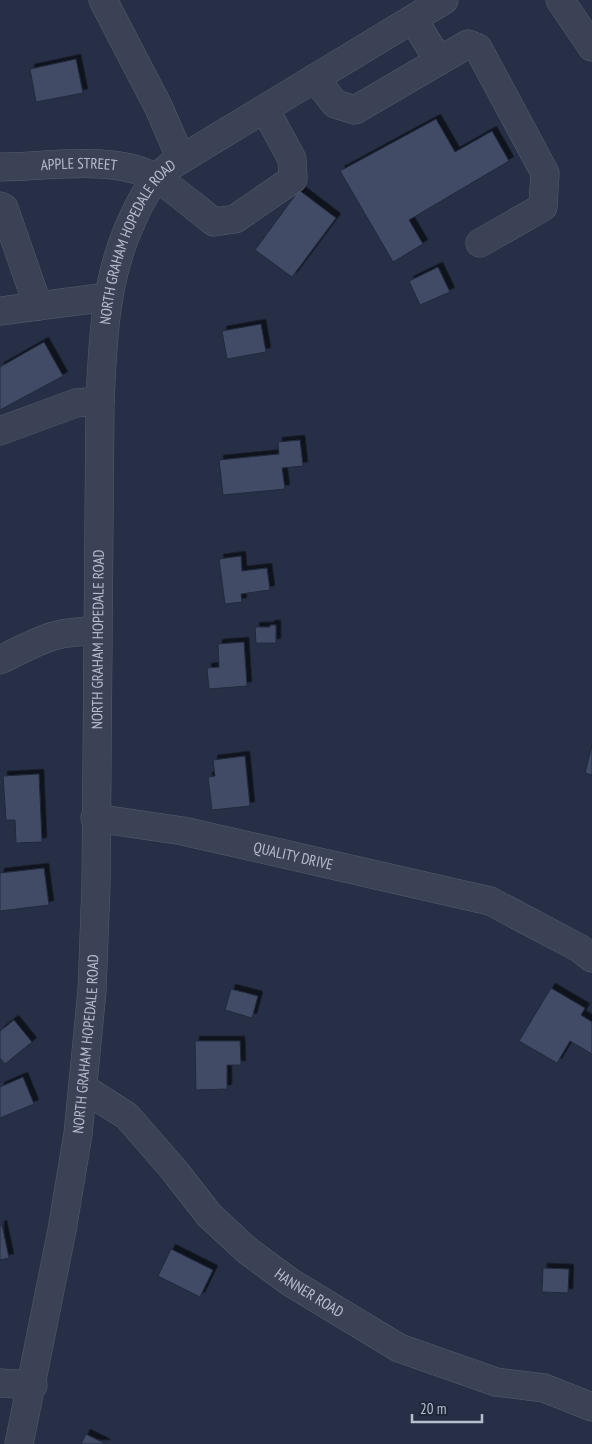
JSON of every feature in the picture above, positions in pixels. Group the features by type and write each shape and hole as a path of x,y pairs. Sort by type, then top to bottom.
{"street":[{"path":"103,0 154,100 181,159"},
{"name":"NORTH GRAHAM HOPEDALE ROAD","path":"19,1444 33,1385 62,1230 83,1088 92,990 100,401 104,321 122,241 140,203 156,178 181,159 444,0"},
{"path":"560,0 592,47"},
{"path":"413,19 439,61"},
{"path":"315,78 335,104 355,110 468,44 478,48 545,173 543,207 480,243"},
{"name":"APPLE STREET","path":"0,167 97,164 121,167 156,178 214,222 235,219 292,179 292,159 265,109"},
{"path":"0,206 4,208 38,306"},
{"path":"0,311 108,297"},
{"path":"0,431 76,403 100,401"},
{"path":"0,660 45,637 71,631 97,631"},
{"name":"QUALITY DRIVE","path":"95,818 183,832 490,900 579,948 592,958"},
{"name":"HANNER ROAD","path":"83,1088 127,1116 174,1170 209,1215 248,1250 290,1282 400,1348 496,1382 544,1388 592,1407"},
{"path":"0,1383 33,1385"}],"building":[{"path":"76,59 83,93 36,102 30,69"},
{"path":"436,119 455,152 492,131 509,161 409,220 423,244 393,262 340,171"},
{"path":"299,190 336,218 292,277 255,250"},
{"path":"438,267 450,292 420,305 409,281"},
{"path":"261,324 266,352 227,359 222,331"},
{"path":"44,342 63,376 0,410 0,367"},
{"path":"300,440 303,466 282,468 285,489 223,495 219,460 279,454 278,442"},
{"path":"241,556 242,571 267,568 270,590 241,594 242,602 225,604 219,559"},
{"path":"270,625 276,625 276,643 256,643 255,627 270,627"},
{"path":"244,642 247,686 209,689 207,668 219,667 218,644"},
{"path":"592,745 592,775 585,773"},
{"path":"245,756 250,806 212,810 208,777 215,776 213,760"},
{"path":"39,774 42,842 16,843 15,820 6,820 3,776"},
{"path":"44,868 49,905 0,911 0,873"},
{"path":"551,988 585,1008 581,1015 592,1022 592,1054 570,1041 557,1063 519,1041"},
{"path":"231,989 258,996 252,1018 225,1010"},
{"path":"14,1020 32,1042 5,1064 0,1058 0,1031"},
{"path":"195,1041 240,1041 241,1065 227,1065 227,1089 196,1090"},
{"path":"23,1077 34,1104 0,1118 0,1087"},
{"path":"2,1225 9,1258 0,1260 0,1226"},
{"path":"171,1249 213,1270 200,1297 158,1276"},
{"path":"543,1268 569,1269 568,1293 542,1292"},
{"path":"86,1434 106,1444 81,1444"}]}
